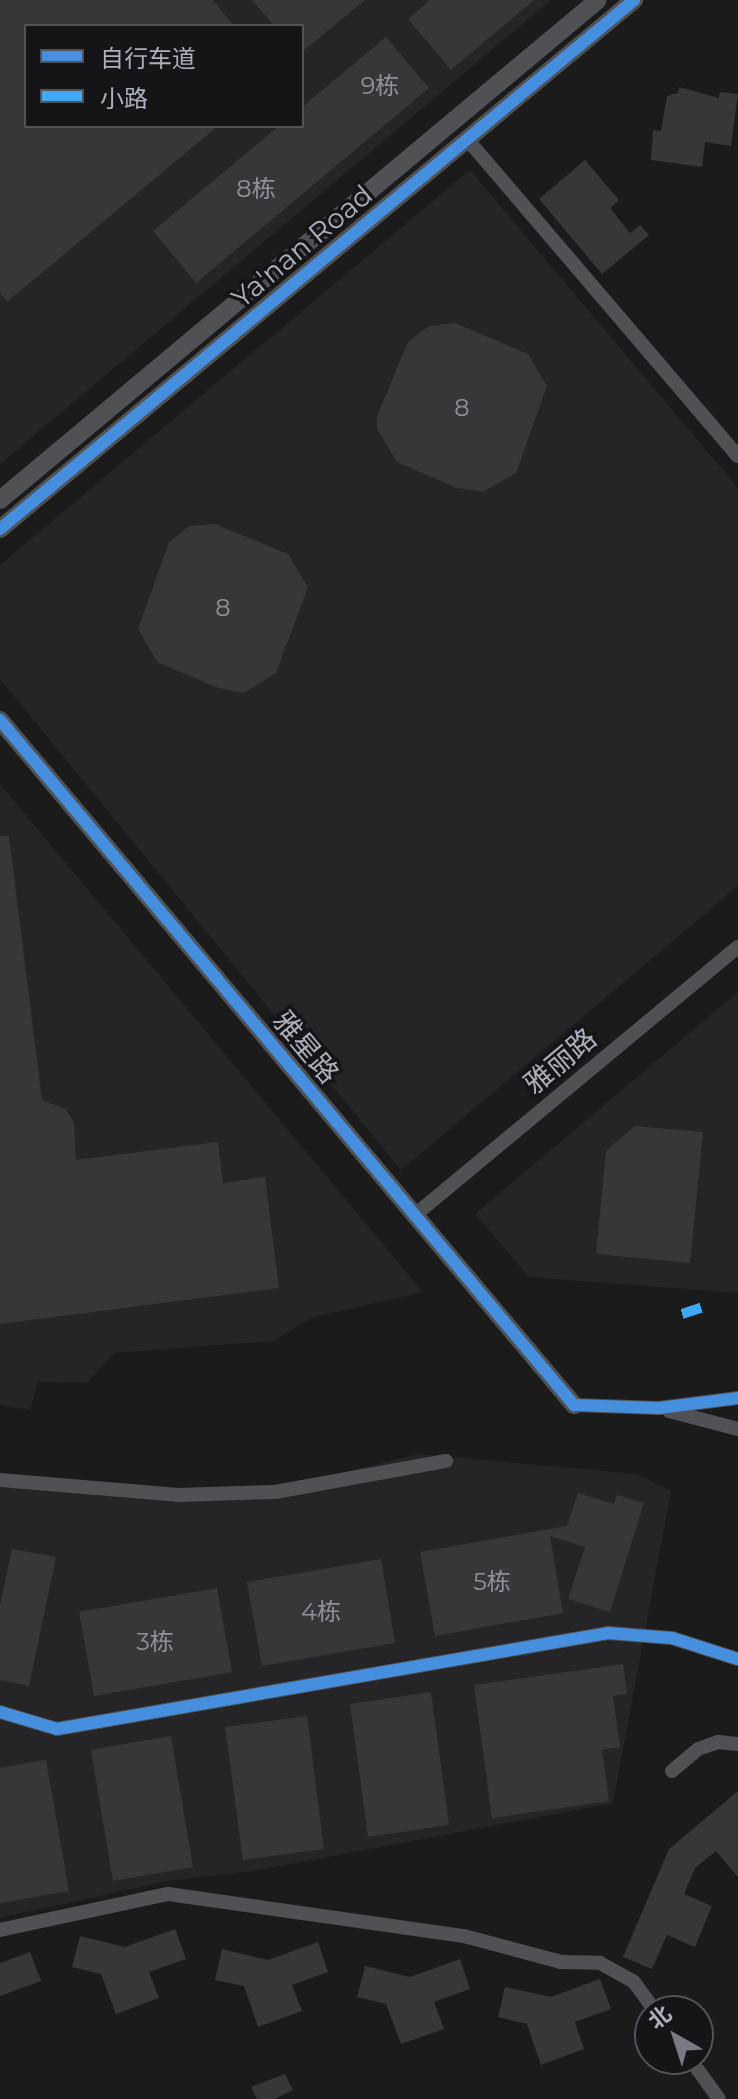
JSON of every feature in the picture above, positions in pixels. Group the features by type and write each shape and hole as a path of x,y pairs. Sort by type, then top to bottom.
{"street":[{"name":"Ya'nan Road","path":"0,500 598,0"},
{"name":"Ya'nan Road","path":"0,529 634,0"},
{"path":"467,139 738,456"},
{"name":"雅星路","path":"0,720 574,1405"},
{"name":"雅丽路","path":"415,1215 738,947"},
{"path":"574,1405 659,1408 738,1398"},
{"path":"659,1408 738,1429"},
{"path":"0,1480 68,1490 177,1495 275,1492 446,1461"},
{"path":"0,1712 57,1729 608,1633 672,1638 738,1659"},
{"path":"672,1771 698,1749 718,1742 738,1744"},
{"path":"0,1930 168,1894 464,1936 561,1962 600,1963 634,1982 643,1995"},
{"path":"702,2075 719,2099"}],"shaded area":[{"path":"0,0 551,0 0,464"},
{"path":"470,170 738,488 738,886 401,1170 0,679 0,565"},
{"path":"0,784 423,1292 310,1318 274,1341 114,1353 87,1383 38,1382 30,1410 0,1405"},
{"path":"738,992 738,1293 529,1277 475,1214"},
{"path":"419,1454 637,1474 671,1491 613,1803 254,1871 168,1881 0,1918 0,1476 229,1500"}],"building":[{"path":"0,0 213,0 232,24 24,24 24,128 216,128 7,302 0,293"},
{"path":"252,0 365,0 304,50 304,24 272,24"},
{"path":"430,0 534,0 451,70 408,19"},
{"path":"386,37 429,88 196,283 153,231 277,128 304,128 304,105"},
{"path":"679,87 719,98 720,92 738,94 731,146 705,142 702,167 651,160 653,130 661,131 667,96 678,93"},
{"path":"585,160 619,200 610,208 630,233 640,225 649,235 602,274 539,199"},
{"path":"455,323 528,354 547,386 516,473 483,492 457,488 397,462 377,429 377,416 408,342 429,326"},
{"path":"215,524 288,554 308,587 276,673 244,693 218,688 157,662 138,629 169,542 189,526"},
{"path":"0,836 9,836 42,1100 65,1109 74,1122 76,1160 218,1142 223,1183 265,1177 279,1288 0,1324"},
{"path":"635,1126 703,1132 690,1263 596,1254 606,1151"},
{"path":"578,1493 614,1504 617,1495 644,1503 610,1612 568,1599 585,1547 550,1536 563,1613 435,1636 420,1552 567,1526"},
{"path":"12,1549 56,1557 29,1686 0,1680 0,1606"},
{"path":"381,1559 395,1643 262,1666 247,1582"},
{"path":"217,1588 232,1672 94,1696 79,1612"},
{"path":"623,1664 627,1694 613,1696 620,1747 602,1750 609,1801 492,1818 474,1685"},
{"path":"431,1692 449,1825 368,1837 350,1704"},
{"path":"307,1716 324,1849 243,1860 225,1727"},
{"path":"171,1736 193,1867 113,1881 91,1750"},
{"path":"46,1760 69,1891 0,1903 0,1768"},
{"path":"738,1791 738,1877 716,1851 695,1868 684,1894 712,1906 695,1947 667,1935 652,1969 623,1957 669,1849"},
{"path":"175,1929 186,1959 149,1972 159,1998 116,2014 101,1974 72,1967 80,1936 125,1947"},
{"path":"318,1942 328,1972 292,1985 302,2011 258,2027 244,1986 215,1980 222,1949 268,1960"},
{"path":"30,1952 41,1981 0,1996 0,1963"},
{"path":"460,1959 470,1989 434,2002 444,2029 401,2044 386,2004 357,1997 365,1966 410,1977"},
{"path":"600,1979 611,2009 575,2022 584,2049 541,2065 527,2024 498,2017 505,1987 551,1997"},
{"path":"285,2074 293,2090 274,2099 257,2099 251,2087"}],"marked path":[{"path":"682,1314 709,1305"}],"cycle path":[{"path":"0,529 634,0"},
{"path":"0,720 574,1405 659,1408 738,1398"},
{"path":"0,1712 57,1729 608,1633 672,1638 738,1659"}]}
